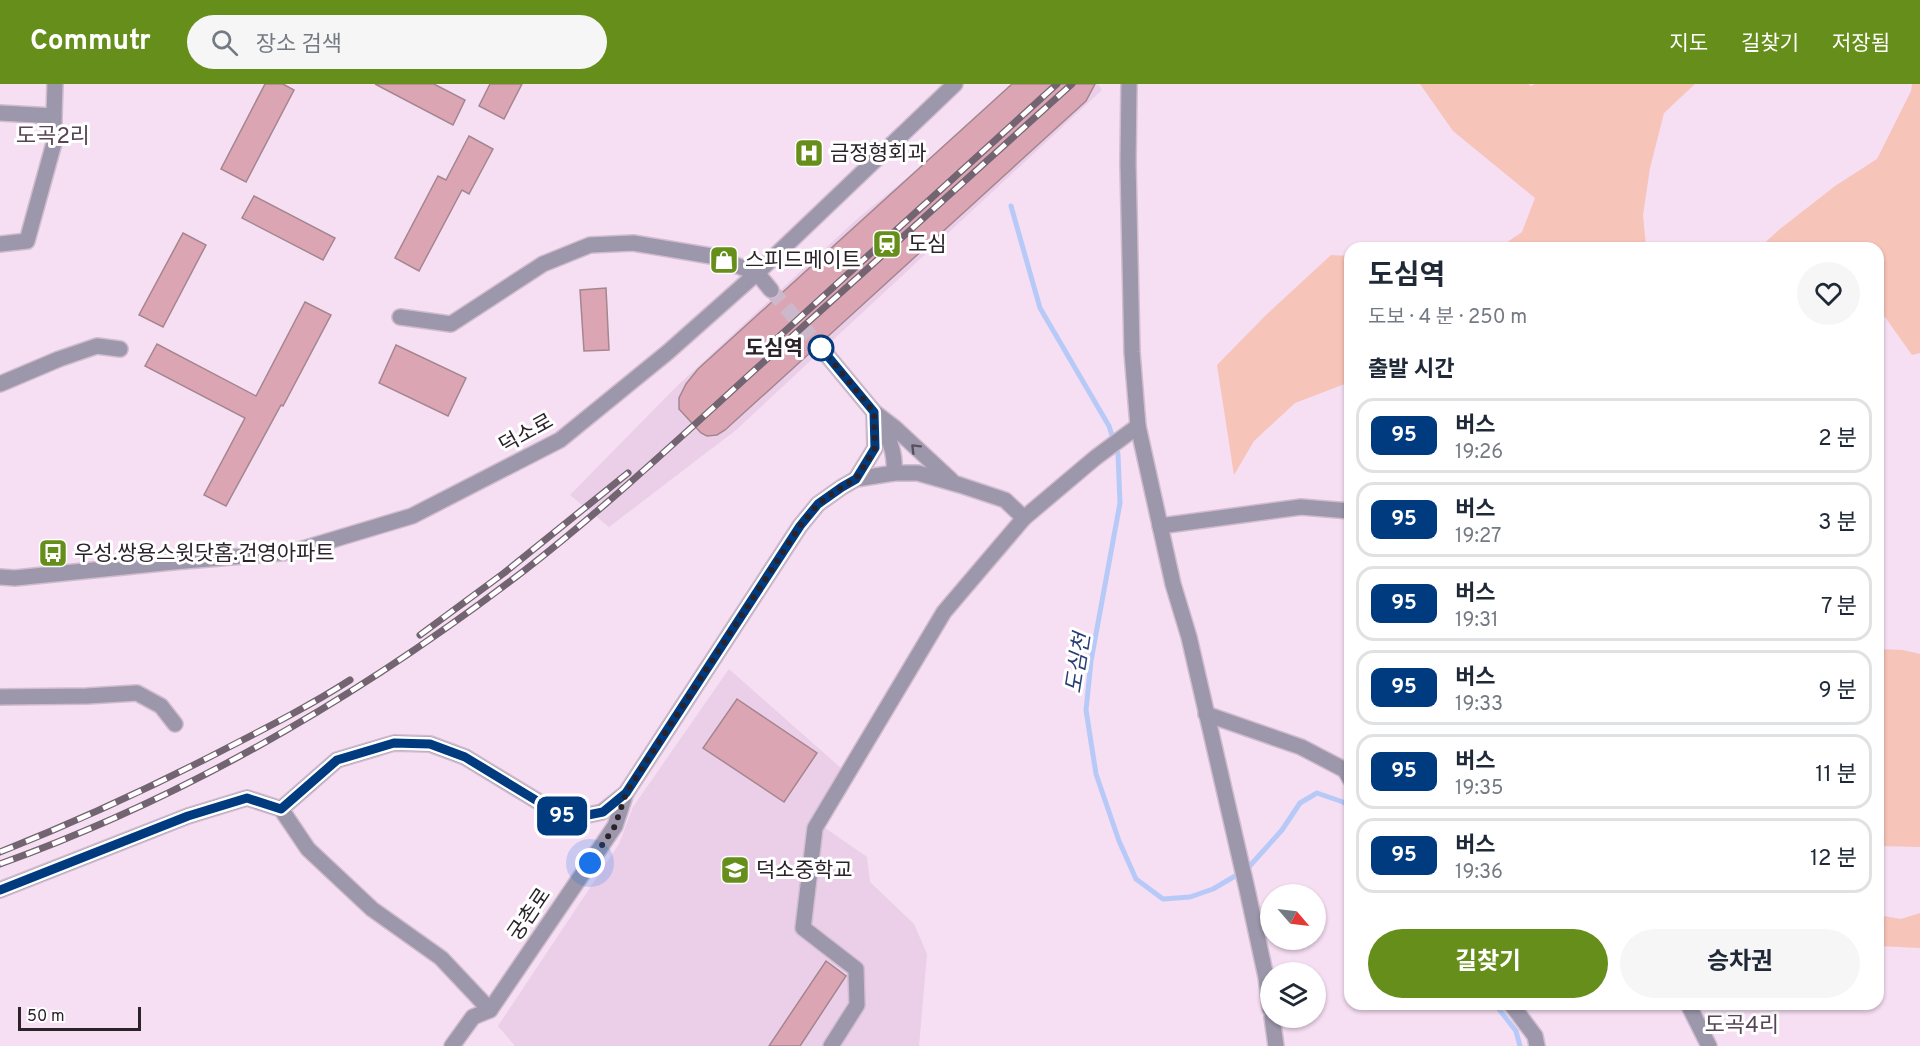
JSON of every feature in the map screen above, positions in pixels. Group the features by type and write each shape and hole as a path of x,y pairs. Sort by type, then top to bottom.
{"street":[{"path":"0,244 27,241 54,143 55,84"},
{"name":"덕소로","path":"0,577 15,578 292,552 412,516 560,440 668,352 757,273 955,84"},
{"path":"1129,84 1128,163 1132,352 1138,426 1173,584 1189,637 1263,962"},
{"path":"0,113 54,116"},
{"path":"400,317 451,324 543,264 590,245 644,244 711,256 757,273 771,290"},
{"path":"0,384 97,346 120,349"},
{"path":"821,348 874,412 891,441 895,462 894,473"},
{"path":"856,479 875,448 874,412"},
{"path":"874,412 895,428 955,483"},
{"path":"831,1046 857,1005 856,969 804,928 815,828 944,612 1024,518 1095,458 1138,426"},
{"path":"281,809 337,760 394,743 430,744 465,757 562,816 583,816 603,812 626,793 800,526 818,504 842,487 856,479 894,473 918,473 1005,500 1024,518"},
{"path":"1160,526 1301,507 1344,511"},
{"path":"0,697 137,693 161,706 175,724"},
{"path":"1206,714 1302,747 1344,770"},
{"name":"궁촌로","path":"452,1046 474,1017 490,1010 615,826 626,793"},
{"path":"0,890 188,816 247,798 281,809 308,849 372,909 441,958 490,1010"},
{"path":"1516,1010 1535,1036 1537,1046"},
{"path":"1691,1010 1709,1046"},
{"path":"1274,1028 1276,1046"}],"shaded area":[{"name":"도심역","path":"1021,84 1098,84 1102,90 736,430 609,527 570,495 676,387 856,220"},
{"path":"1420,84 1528,84 1531,86 1535,84 1695,84 1664,113 1650,168 1643,215 1646,242 1507,242 1522,232 1535,198 1453,131"},
{"path":"1912,84 1920,84 1920,353 1912,355 1884,317 1884,242 1766,242 1835,186 1877,159 1911,91"},
{"path":"1331,255 1344,256 1344,384 1295,403 1254,441 1234,475 1217,365 1266,315"},
{"path":"1884,649 1920,654 1920,847 1884,846"},
{"name":"덕소중학교","path":"729,669 842,769 812,819 867,857 870,882 914,924 927,954 919,1046 515,1046 498,1026 619,844 633,807"},
{"path":"1920,913 1920,948 1884,946 1884,916 1901,919"}],"building":[{"path":"265,84 283,84 294,90 246,182 221,169"},
{"path":"375,84 434,84 465,100 453,125"},
{"path":"490,84 522,84 504,119 479,106"},
{"name":"도심역","path":"1012,84 1095,84 1086,101 825,339 820,338 814,341 812,351 725,430 717,435 707,436 701,433 679,409 679,398 686,384 698,369"},
{"path":"469,136 493,149 469,194 462,190 419,271 395,258 438,176 446,180"},
{"path":"254,196 335,238 323,260 242,218"},
{"path":"183,233 206,245 163,327 139,315"},
{"path":"606,288 609,350 584,351 580,290"},
{"path":"305,302 331,315 226,506 204,495 245,418 145,366 157,344 256,396"},
{"path":"396,345 466,378 448,416 379,383"},
{"path":"737,699 817,753 784,802 703,748"},
{"path":"826,961 846,976 800,1046 769,1046"}],"waterway":[{"name":"도심천","path":"1011,206 1040,308 1109,426 1118,454 1120,503 1091,661 1086,710 1096,774 1119,841 1136,879 1163,899 1190,897 1213,889 1247,869 1282,830 1300,803 1317,793 1344,803"},
{"name":"도심천","path":"1500,1010 1516,1031 1520,1046"}],"tunnel":[{"path":"771,290 821,348"}],"railway":[{"path":"773,342 1057,84"},
{"path":"0,864 139,807 207,773 339,699 465,615 525,570 614,496 1072,84"},
{"path":"420,635 504,573 628,473"},
{"path":"0,852 173,776 290,715 350,680"}],"bus line":[{"name":"95","path":"0,890 188,816 247,798 281,809 337,760 394,743 430,744 465,757 562,816 583,816 603,812 626,793 800,526 818,504 856,479 875,448 874,412 821,348"}],"place":[{"name":"금정형회과","path":"809,153"},
{"name":"도심","path":"887,244"},
{"name":"스피드메이트","path":"724,260"},
{"name":"도심역","path":"821,348"},
{"name":"우성.쌍용스윗닷홈.건영아파트","path":"53,553"},
{"name":"덕소중학교","path":"735,870"}],"district":[{"name":"도곡2리","path":"53,135"},
{"name":"도곡4리","path":"1742,1024"}],"route":[{"path":"590,863 615,826 626,793 800,526 818,504 856,479 875,448 874,412 821,348"}]}
